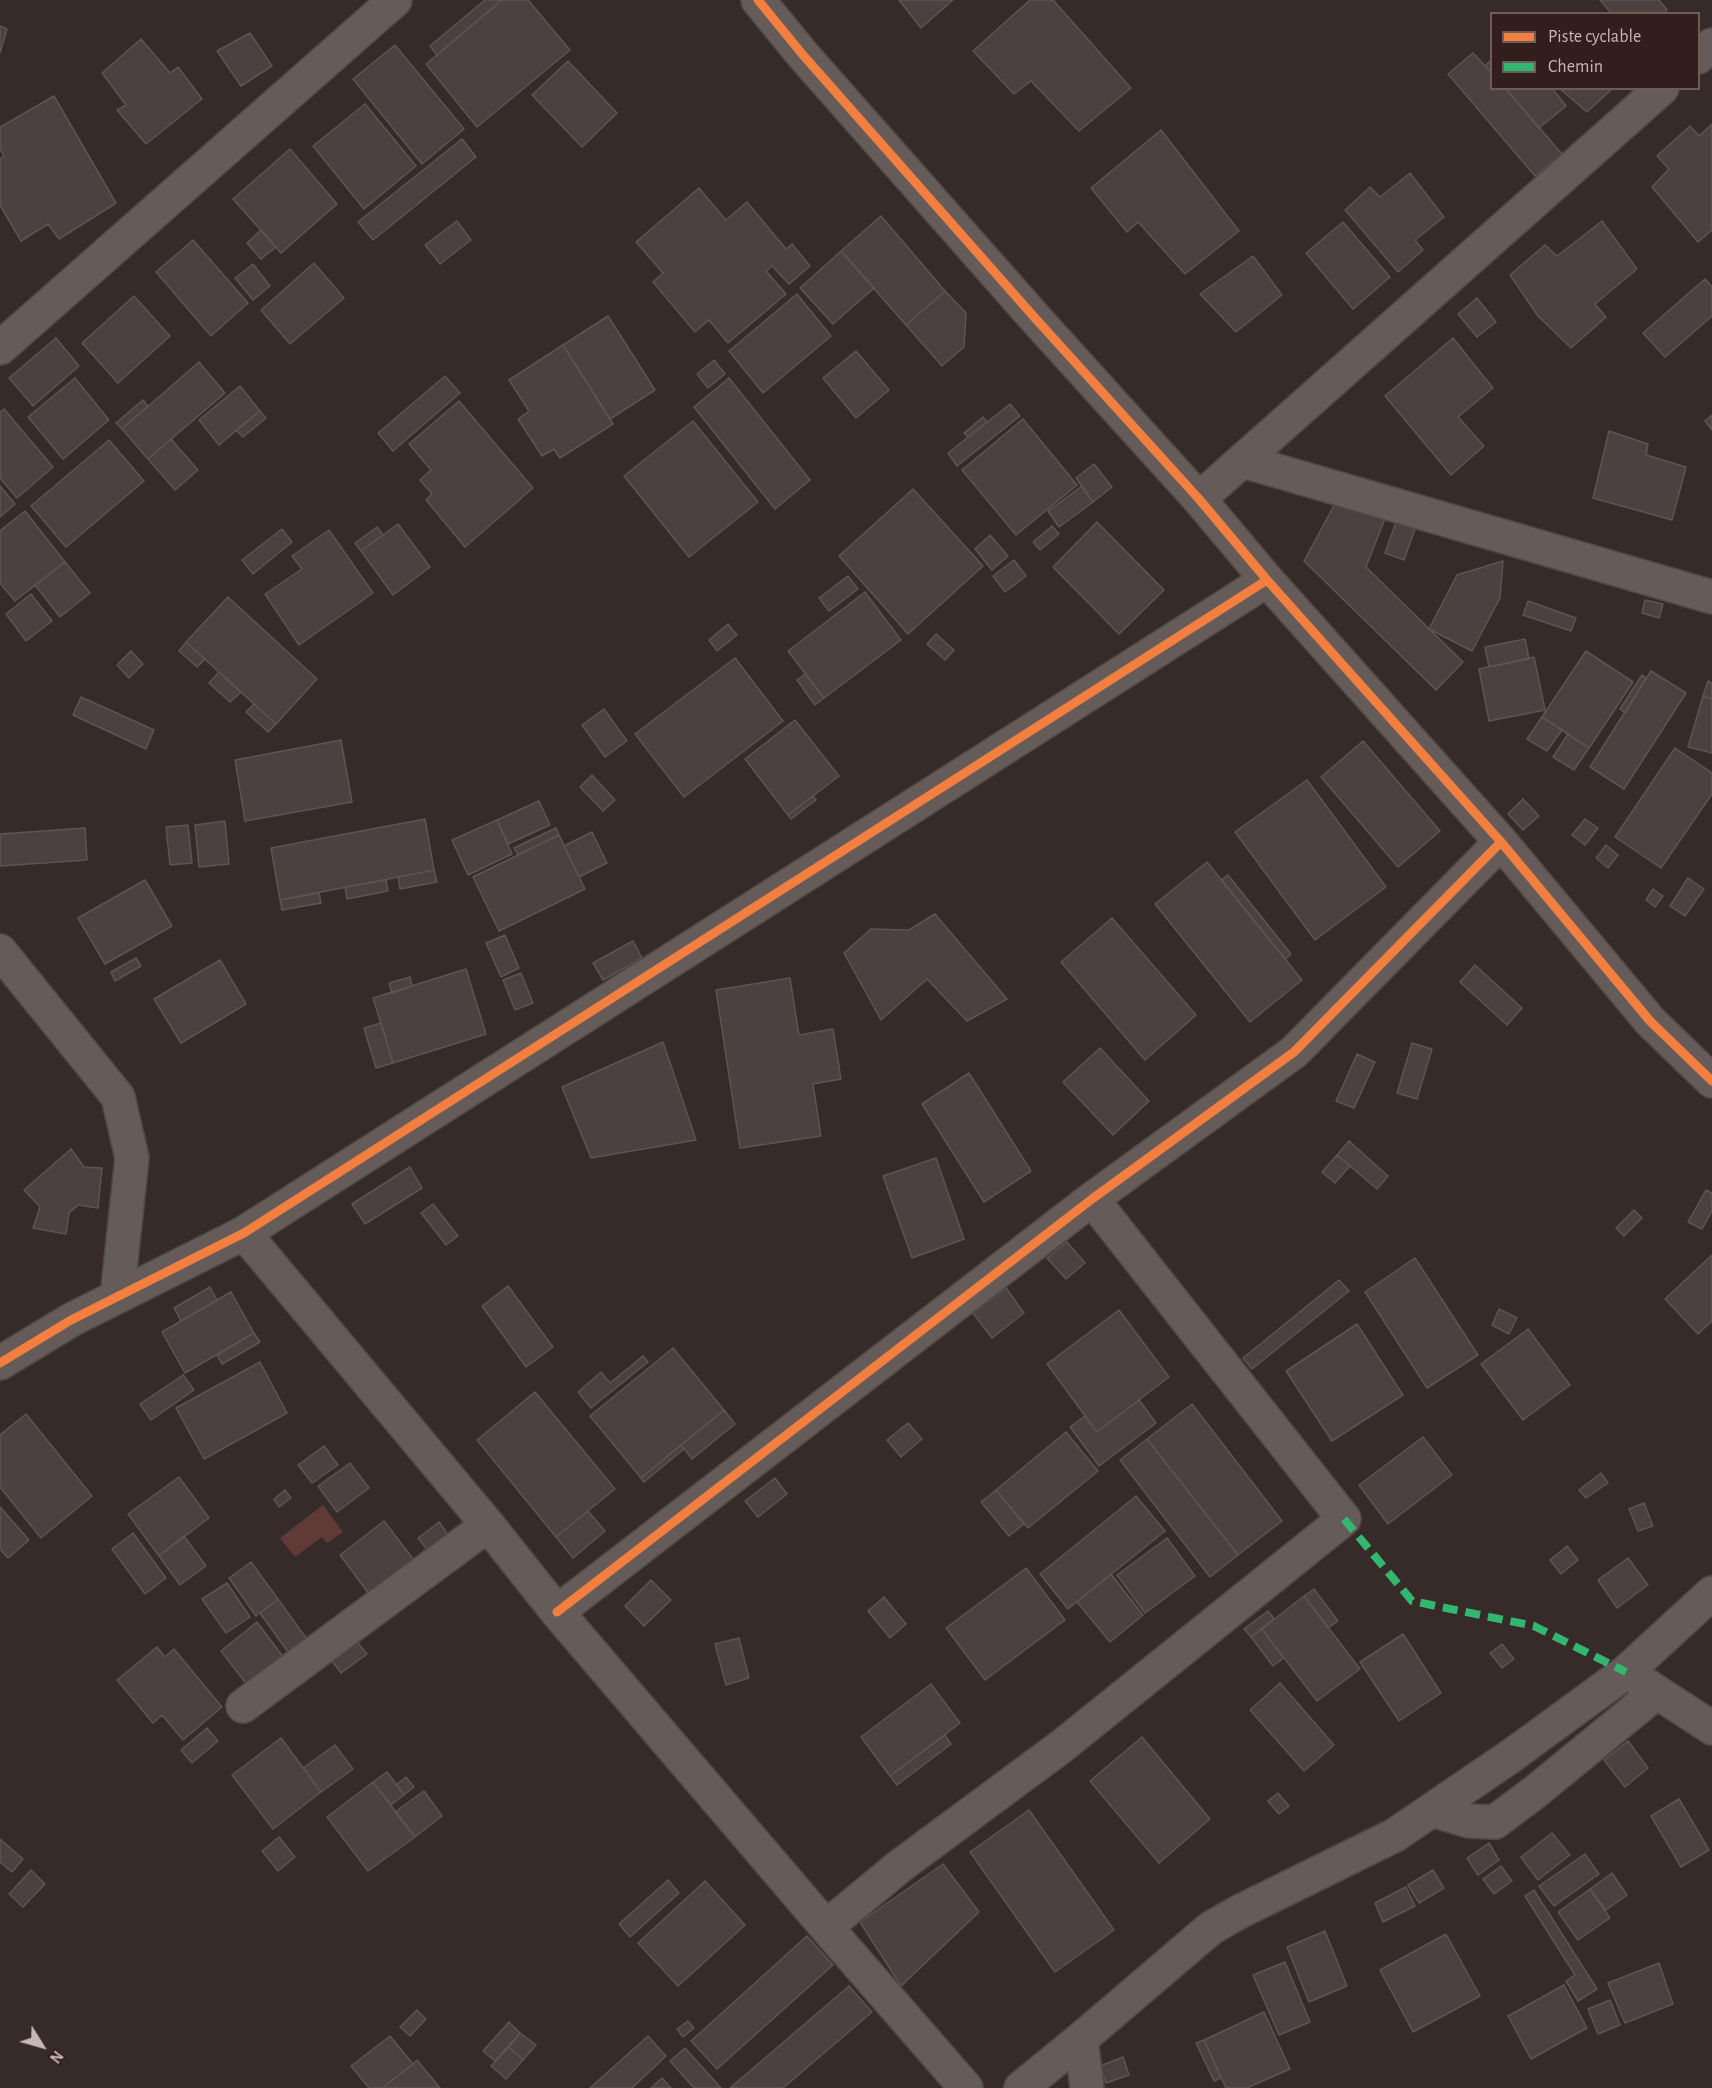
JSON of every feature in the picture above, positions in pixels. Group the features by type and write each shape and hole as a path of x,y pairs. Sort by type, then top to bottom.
{"street":[{"path":"0,348 395,0"},
{"path":"758,0 811,64 1035,318 1199,499 1267,580 1501,842 1650,1021 1712,1081"},
{"path":"1700,55 1712,45"},
{"path":"1199,499 1660,90"},
{"path":"1243,460 1705,586"},
{"path":"0,1363 71,1320 244,1233 1267,580"},
{"path":"557,1612 1092,1199 1294,1052 1501,842"},
{"path":"0,951 118,1097 132,1158 117,1297"},
{"path":"826,1927 900,1866 1062,1746 1344,1519 1092,1199"},
{"path":"244,1233 488,1525 557,1612 966,2088"},
{"path":"243,1706 488,1525"},
{"path":"1021,2088 1211,1928 1395,1835 1511,1756 1626,1672 1712,1593"},
{"path":"1626,1672 1712,1728"},
{"path":"1432,1810 1469,1821 1495,1822 1657,1692"},
{"path":"1511,1756 1535,1792"},
{"path":"1081,2039 1087,2088"}],"shaded area":[{"path":"323,1505 343,1532 327,1543 322,1537 295,1557 280,1538"}],"building":[{"path":"485,0 502,0 437,55 430,46"},
{"path":"502,0 528,0 570,50 477,127 426,64"},
{"path":"899,0 953,0 921,28"},
{"path":"1030,0 1053,0 1131,88 1079,131 1031,81 1014,94 973,51"},
{"path":"1600,0 1659,0 1667,10 1664,12 1610,12"},
{"path":"0,26 7,29 0,53"},
{"path":"250,33 272,66 241,86 217,51"},
{"path":"141,39 170,73 178,67 202,99 146,144 117,110 126,105 102,73"},
{"path":"395,45 464,129 422,164 353,79"},
{"path":"1473,53 1490,71 1490,90 1507,90 1562,154 1535,176 1448,74"},
{"path":"568,61 617,113 582,147 532,95"},
{"path":"1490,61 1490,71 1485,66"},
{"path":"1507,90 1554,90 1566,106 1539,128"},
{"path":"1561,90 1611,90 1587,112"},
{"path":"54,96 116,203 59,239 48,224 21,241 0,205 0,159 4,156 0,149 0,127"},
{"path":"365,104 416,166 364,209 313,146"},
{"path":"1712,124 1712,230 1698,242 1652,187 1669,169 1657,156 1690,126 1699,136"},
{"path":"1161,130 1239,231 1185,274 1138,222 1127,232 1091,188"},
{"path":"462,139 476,157 373,240 358,222"},
{"path":"290,149 337,204 281,253 233,199"},
{"path":"1410,173 1444,217 1415,240 1423,250 1398,272 1345,210 1370,187 1380,197"},
{"path":"699,188 726,220 747,202 786,249 792,244 810,266 789,284 772,266 766,271 786,294 728,343 709,320 695,332 653,282 663,273 636,242"},
{"path":"881,216 945,291 906,325 841,251"},
{"path":"457,221 471,240 440,264 425,245"},
{"path":"1602,221 1637,269 1595,304 1606,317 1571,348 1538,316 1510,275 1545,245 1557,256"},
{"path":"1343,222 1390,277 1353,309 1306,253"},
{"path":"261,230 276,247 261,259 247,243"},
{"path":"193,240 248,303 211,336 156,272"},
{"path":"841,251 874,288 833,324 800,288"},
{"path":"1253,256 1282,295 1236,332 1200,294"},
{"path":"314,263 344,298 290,344 261,310"},
{"path":"253,264 270,286 253,300 235,278"},
{"path":"1705,279 1712,287 1712,316 1665,357 1643,333"},
{"path":"945,291 966,313 964,347 942,366 906,325"},
{"path":"797,294 831,336 763,393 729,351"},
{"path":"134,296 170,336 118,383 82,343"},
{"path":"1477,298 1496,322 1477,337 1458,314"},
{"path":"608,316 655,390 610,419 563,345"},
{"path":"56,338 79,366 33,406 9,378"},
{"path":"1453,338 1493,388 1458,417 1484,446 1451,475 1385,396"},
{"path":"563,345 613,424 560,458 554,449 542,456 518,419 529,411 509,380"},
{"path":"856,351 889,390 856,418 823,378"},
{"path":"714,360 725,374 708,388 697,374"},
{"path":"199,362 225,393 148,459 122,429"},
{"path":"445,376 460,393 393,451 378,433"},
{"path":"75,378 109,420 63,459 28,417"},
{"path":"729,378 810,480 775,509 694,407"},
{"path":"240,386 260,411 219,445 199,420"},
{"path":"143,400 148,406 122,429 116,423"},
{"path":"459,401 533,488 465,547 426,500 432,494 420,480 431,470 409,444"},
{"path":"1010,404 1020,416 957,466 948,453"},
{"path":"4,409 53,467 17,498 0,478 0,412"},
{"path":"260,411 266,418 243,437 236,430"},
{"path":"1712,415 1712,430 1705,421"},
{"path":"983,417 987,422 968,437 964,433"},
{"path":"1023,419 1077,485 1016,535 962,470"},
{"path":"693,421 758,502 689,557 624,476"},
{"path":"1609,431 1648,444 1646,455 1686,467 1672,520 1593,498"},
{"path":"171,439 198,470 175,490 148,459"},
{"path":"109,440 144,481 66,547 31,506"},
{"path":"1094,464 1112,487 1093,502 1076,478"},
{"path":"0,486 15,504 0,517"},
{"path":"1082,486 1093,502 1059,527 1048,511"},
{"path":"913,489 983,566 908,634 839,556"},
{"path":"1337,500 1386,516 1366,567 1463,662 1436,690 1304,561"},
{"path":"25,511 65,562 15,601 0,583 0,531"},
{"path":"1097,522 1164,590 1119,634 1053,567"},
{"path":"1396,522 1415,529 1404,560 1385,553"},
{"path":"398,524 430,567 393,595 361,551"},
{"path":"1052,526 1059,534 1040,550 1033,542"},
{"path":"377,527 383,535 361,551 355,543"},
{"path":"282,529 292,542 253,574 242,560"},
{"path":"329,530 373,593 299,645 265,594 302,569 292,556"},
{"path":"990,535 1008,556 992,570 975,549"},
{"path":"1014,560 1026,576 1005,592 993,576"},
{"path":"1503,561 1500,598 1472,651 1429,629 1457,575"},
{"path":"65,562 90,593 60,617 35,585"},
{"path":"848,576 858,589 829,611 819,598"},
{"path":"865,592 901,640 824,698 788,651"},
{"path":"31,594 52,621 26,641 6,614"},
{"path":"228,597 317,679 276,724 186,642"},
{"path":"1645,600 1663,604 1659,618 1642,613"},
{"path":"1528,601 1576,618 1571,631 1523,615"},
{"path":"728,624 737,635 717,651 709,640"},
{"path":"936,634 954,650 945,660 927,644"},
{"path":"1525,639 1529,659 1489,667 1485,647"},
{"path":"186,642 205,659 197,667 179,651"},
{"path":"131,651 143,664 129,678 117,665"},
{"path":"1586,651 1633,682 1589,748 1542,717"},
{"path":"1534,657 1545,710 1489,721 1479,669"},
{"path":"735,658 783,721 684,797 635,734"},
{"path":"1651,671 1686,693 1624,789 1590,767"},
{"path":"219,672 241,692 230,702 209,683"},
{"path":"805,674 824,698 815,705 797,680"},
{"path":"1642,675 1646,678 1625,713 1620,709"},
{"path":"1708,681 1712,683 1712,699 1703,696"},
{"path":"1703,696 1712,699 1712,753 1688,747"},
{"path":"81,697 154,730 146,749 73,715"},
{"path":"254,704 276,724 268,732 246,712"},
{"path":"604,709 627,741 605,757 582,725"},
{"path":"1542,717 1562,730 1547,751 1527,739"},
{"path":"795,720 839,776 788,815 745,759"},
{"path":"1568,734 1589,748 1574,770 1553,757"},
{"path":"341,740 352,802 245,821 235,760"},
{"path":"1363,741 1440,831 1398,867 1321,777"},
{"path":"1675,748 1712,773 1712,794 1661,868 1615,837"},
{"path":"592,775 615,800 603,811 580,787"},
{"path":"1307,780 1386,887 1315,940 1235,832"},
{"path":"813,796 816,800 791,819 788,815"},
{"path":"1523,799 1539,816 1523,830 1508,814"},
{"path":"539,801 550,825 508,844 497,820"},
{"path":"425,819 434,870 280,900 271,848"},
{"path":"1585,819 1598,828 1585,845 1572,835"},
{"path":"497,820 512,854 468,875 452,840"},
{"path":"225,821 229,864 199,867 195,825"},
{"path":"188,825 192,863 170,865 166,827"},
{"path":"85,828 87,860 0,866 0,834"},
{"path":"556,828 559,835 518,855 514,848"},
{"path":"592,832 607,863 579,877 564,846"},
{"path":"559,835 585,889 499,931 473,877"},
{"path":"1606,845 1618,855 1608,868 1596,858"},
{"path":"1207,862 1302,980 1250,1022 1155,904"},
{"path":"434,870 437,882 400,889 398,877"},
{"path":"1228,875 1291,954 1285,959 1221,880"},
{"path":"1688,878 1704,889 1685,916 1670,906"},
{"path":"145,880 172,926 105,964 78,918"},
{"path":"386,880 388,891 347,899 345,887"},
{"path":"1653,889 1663,896 1655,907 1646,900"},
{"path":"319,893 321,903 282,910 280,900"},
{"path":"935,914 1007,999 967,1021 927,979 881,1020 844,953 871,929 909,930"},
{"path":"1112,918 1196,1015 1145,1060 1061,962"},
{"path":"505,935 519,968 501,977 486,943"},
{"path":"633,941 642,958 603,980 593,963"},
{"path":"136,958 141,966 115,981 111,972"},
{"path":"220,960 246,1004 181,1043 154,999"},
{"path":"1475,965 1522,1008 1507,1025 1460,982"},
{"path":"466,969 486,1034 393,1063 373,998"},
{"path":"521,973 533,1003 515,1010 503,980"},
{"path":"410,977 412,986 392,993 389,983"},
{"path":"790,978 799,1035 833,1029 841,1079 813,1084 821,1136 740,1148 716,990"},
{"path":"381,1023 393,1063 376,1068 364,1028"},
{"path":"663,1042 696,1140 591,1158 562,1087"},
{"path":"1412,1043 1432,1049 1417,1099 1397,1093"},
{"path":"1100,1048 1149,1101 1113,1135 1063,1082"},
{"path":"1357,1054 1375,1062 1354,1108 1336,1101"},
{"path":"969,1073 1031,1171 984,1202 922,1104"},
{"path":"1349,1141 1388,1176 1377,1189 1337,1155"},
{"path":"71,1149 84,1167 102,1168 98,1208 78,1205 69,1213 66,1234 33,1228 40,1207 24,1190"},
{"path":"1337,1155 1350,1166 1335,1183 1322,1172"},
{"path":"936,1158 964,1239 912,1258 883,1176"},
{"path":"410,1167 422,1188 365,1224 352,1204"},
{"path":"1706,1190 1712,1193 1712,1211 1702,1229 1688,1222"},
{"path":"433,1204 458,1236 446,1245 421,1213"},
{"path":"1634,1210 1642,1218 1624,1236 1616,1228"},
{"path":"1067,1242 1085,1263 1066,1279 1047,1258"},
{"path":"1712,1255 1712,1321 1698,1334 1665,1299"},
{"path":"1415,1258 1478,1355 1427,1388 1365,1292"},
{"path":"1339,1280 1349,1291 1252,1369 1243,1358"},
{"path":"508,1286 553,1347 526,1367 482,1306"},
{"path":"210,1287 217,1300 181,1321 174,1308"},
{"path":"1006,1288 1024,1313 992,1338 973,1313"},
{"path":"231,1292 254,1333 185,1373 162,1332"},
{"path":"1499,1309 1517,1318 1509,1334 1492,1325"},
{"path":"1119,1310 1169,1377 1097,1432 1047,1364"},
{"path":"1357,1324 1403,1395 1332,1441 1286,1371"},
{"path":"1528,1329 1570,1385 1523,1420 1481,1364"},
{"path":"254,1333 260,1342 222,1364 217,1355"},
{"path":"673,1348 724,1410 641,1478 590,1416"},
{"path":"643,1356 648,1362 591,1408 578,1392 601,1372 610,1383"},
{"path":"260,1362 287,1413 204,1459 176,1408"},
{"path":"183,1375 194,1390 151,1420 140,1404"},
{"path":"535,1392 615,1489 556,1537 477,1440"},
{"path":"1139,1400 1156,1423 1099,1466 1070,1427 1085,1416 1097,1432"},
{"path":"1192,1404 1282,1521 1238,1555 1147,1439"},
{"path":"724,1410 735,1424 692,1459 681,1445"},
{"path":"26,1414 92,1496 41,1538 0,1487 0,1435"},
{"path":"908,1423 922,1439 901,1457 887,1440"},
{"path":"1066,1432 1098,1471 1028,1528 996,1490"},
{"path":"1423,1437 1452,1475 1388,1524 1359,1485"},
{"path":"1147,1439 1238,1555 1210,1577 1120,1460"},
{"path":"681,1445 684,1449 644,1482 641,1478"},
{"path":"324,1446 338,1465 312,1483 298,1465"},
{"path":"350,1463 369,1488 337,1512 318,1486"},
{"path":"1601,1473 1608,1483 1586,1498 1579,1490"},
{"path":"179,1477 209,1518 159,1556 128,1514"},
{"path":"775,1478 787,1494 758,1517 745,1501"},
{"path":"285,1490 291,1498 279,1507 274,1499"},
{"path":"996,1490 1024,1524 1009,1536 981,1502"},
{"path":"1136,1496 1165,1531 1068,1609 1040,1574"},
{"path":"1644,1503 1653,1526 1638,1531 1629,1509"},
{"path":"0,1507 29,1540 8,1558 0,1549"},
{"path":"588,1511 605,1531 573,1558 556,1537"},
{"path":"384,1521 417,1564 372,1598 340,1555"},
{"path":"439,1522 449,1536 429,1552 418,1538"},
{"path":"133,1533 166,1578 145,1594 112,1549"},
{"path":"184,1536 206,1566 180,1585 159,1556"},
{"path":"1167,1538 1195,1576 1145,1613 1117,1575"},
{"path":"1567,1546 1578,1560 1561,1574 1550,1560"},
{"path":"1628,1558 1648,1585 1617,1608 1598,1580"},
{"path":"251,1562 278,1599 256,1616 229,1578"},
{"path":"1026,1568 1065,1620 985,1680 946,1628"},
{"path":"1111,1574 1143,1615 1110,1642 1077,1602"},
{"path":"651,1580 671,1600 644,1626 625,1606"},
{"path":"227,1583 250,1617 226,1633 202,1599"},
{"path":"1314,1589 1338,1621 1328,1628 1304,1596"},
{"path":"1304,1596 1360,1669 1317,1701 1262,1629"},
{"path":"884,1597 906,1624 890,1638 868,1611"},
{"path":"278,1599 306,1638 288,1652 260,1613"},
{"path":"1268,1611 1274,1619 1251,1637 1244,1629"},
{"path":"257,1622 284,1658 248,1686 221,1651"},
{"path":"1262,1629 1284,1658 1273,1666 1251,1637"},
{"path":"1403,1634 1441,1693 1399,1721 1360,1662"},
{"path":"354,1638 367,1654 341,1673 329,1657"},
{"path":"739,1638 749,1678 726,1685 715,1644"},
{"path":"1502,1644 1514,1659 1502,1668 1490,1653"},
{"path":"157,1647 165,1657 174,1649 222,1707 183,1740 162,1715 153,1723 117,1680"},
{"path":"1280,1683 1334,1745 1304,1771 1250,1710"},
{"path":"931,1684 960,1723 890,1776 861,1737"},
{"path":"207,1728 218,1741 192,1763 181,1750"},
{"path":"945,1735 951,1744 897,1785 890,1776"},
{"path":"1142,1737 1210,1819 1159,1863 1090,1781"},
{"path":"281,1738 321,1792 273,1829 232,1775"},
{"path":"1628,1741 1648,1768 1625,1787 1604,1760"},
{"path":"335,1745 353,1769 321,1792 303,1768"},
{"path":"387,1772 404,1795 391,1805 373,1782"},
{"path":"406,1777 414,1787 404,1795 396,1785"},
{"path":"373,1782 415,1837 368,1871 327,1817"},
{"path":"424,1791 442,1816 415,1837 395,1812"},
{"path":"1278,1793 1289,1806 1279,1814 1268,1801"},
{"path":"1679,1799 1709,1850 1681,1867 1651,1816"},
{"path":"1029,1810 1114,1930 1055,1972 970,1852"},
{"path":"1552,1833 1570,1855 1538,1880 1521,1857"},
{"path":"279,1837 295,1857 278,1871 262,1851"},
{"path":"0,1839 23,1859 12,1872 0,1862"},
{"path":"1489,1843 1499,1860 1478,1875 1467,1858"},
{"path":"1585,1854 1599,1874 1554,1906 1539,1886"},
{"path":"943,1864 979,1912 901,1986 860,1922"},
{"path":"1501,1866 1512,1881 1494,1894 1483,1879"},
{"path":"31,1870 45,1884 23,1907 9,1894"},
{"path":"1433,1870 1444,1888 1419,1903 1408,1885"},
{"path":"1612,1873 1627,1895 1606,1910 1590,1889"},
{"path":"668,1880 679,1893 630,1937 619,1924"},
{"path":"705,1881 745,1925 678,1986 638,1943"},
{"path":"1406,1887 1415,1906 1383,1922 1375,1903"},
{"path":"1590,1889 1610,1918 1578,1940 1558,1912"},
{"path":"1534,1890 1597,1989 1578,2001 1566,1981 1575,1975 1525,1896"},
{"path":"1325,1931 1347,1986 1309,2002 1287,1947"},
{"path":"1446,1934 1480,1996 1413,2032 1380,1970"},
{"path":"807,1936 833,1965 717,2069 691,2041"},
{"path":"1285,1962 1310,2022 1279,2035 1253,1975"},
{"path":"1659,1963 1673,2004 1625,2023 1608,1983"},
{"path":"1564,1985 1587,2028 1531,2059 1508,2016"},
{"path":"849,1986 872,2012 783,2088 730,2088"},
{"path":"1610,2000 1620,2025 1598,2034 1588,2009"},
{"path":"417,2010 426,2019 410,2036 400,2027"},
{"path":"1264,2012 1290,2069 1247,2088 1226,2088 1204,2040"},
{"path":"688,2021 694,2028 683,2037 677,2029"},
{"path":"509,2022 520,2033 495,2061 483,2051"},
{"path":"520,2033 536,2045 523,2060 509,2047"},
{"path":"390,2036 413,2064 382,2088 369,2088 351,2066"},
{"path":"648,2036 666,2056 632,2088 590,2088"},
{"path":"1204,2040 1221,2078 1214,2081 1196,2043"},
{"path":"509,2047 523,2060 506,2079 491,2066"},
{"path":"685,2048 721,2088 694,2088 670,2061"},
{"path":"1123,2057 1129,2075 1106,2083 1100,2066"},
{"path":"417,2060 440,2088 382,2088 413,2064"},
{"path":"662,2078 671,2088 651,2088"}],"marked path":[{"path":"1344,1519 1412,1601 1534,1626 1626,1672"}],"cycle path":[{"path":"758,0 803,55 1035,318 1199,499 1267,580 1501,842 1650,1021 1712,1081"},
{"path":"0,1363 71,1320 244,1233 1267,580"},
{"path":"557,1612 1092,1199 1294,1052 1501,842"}]}
